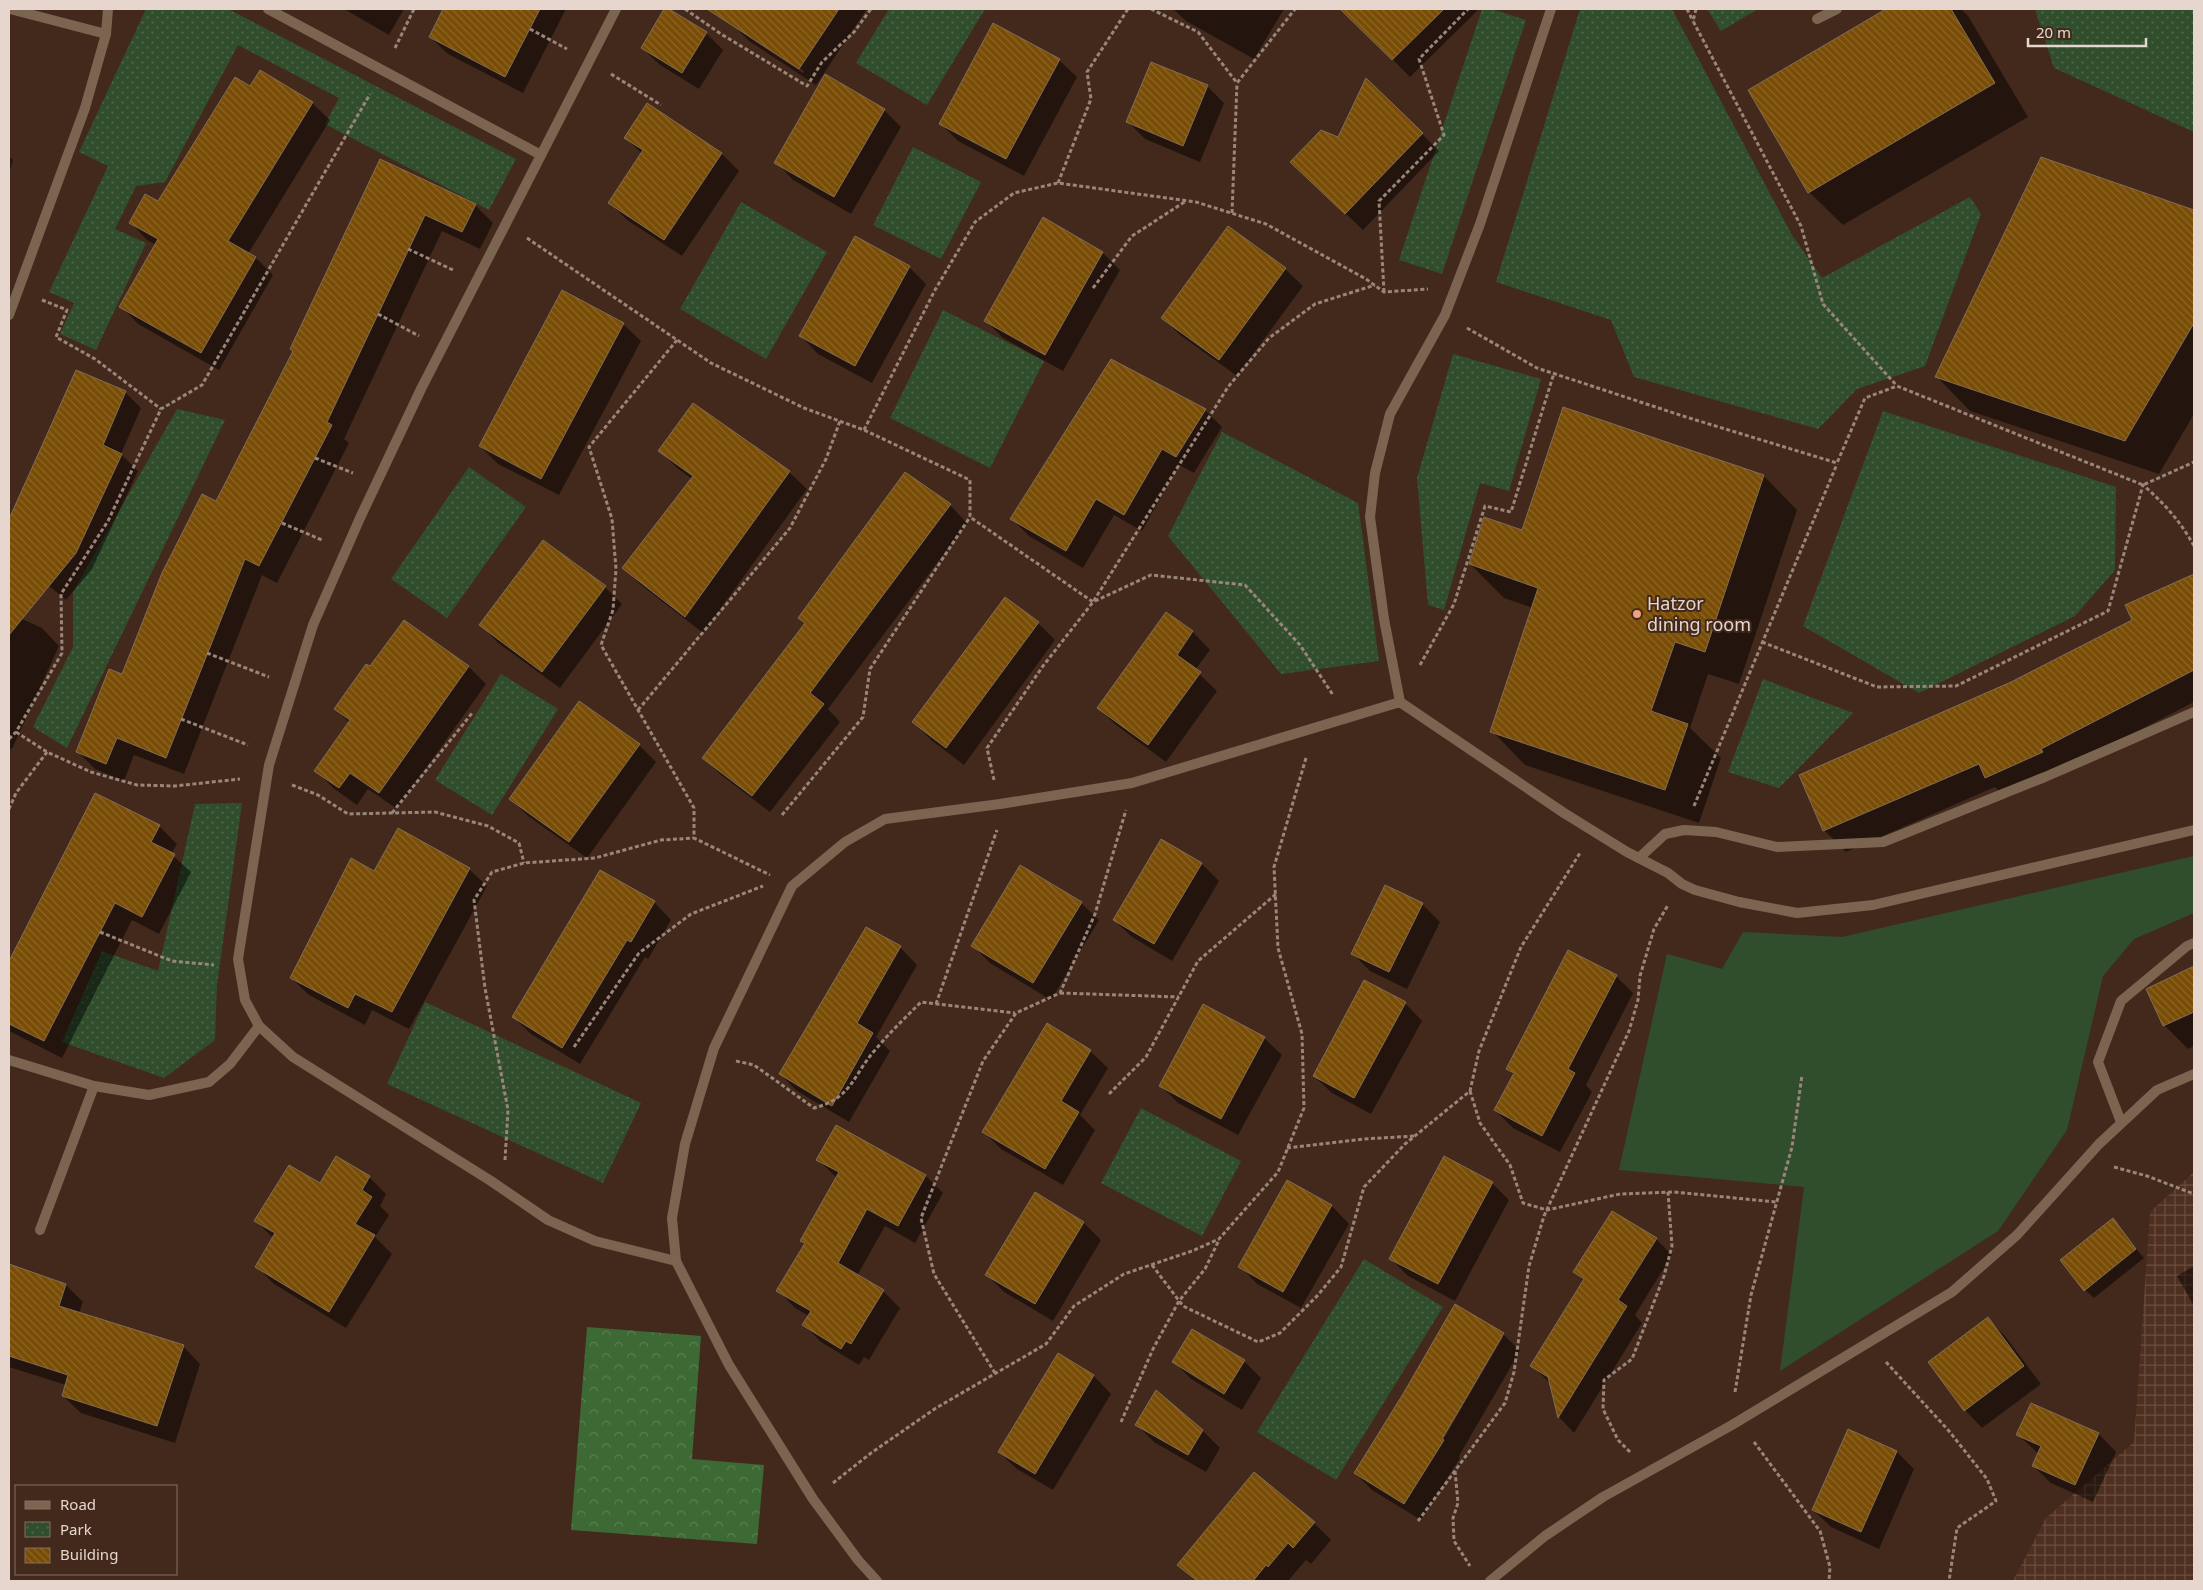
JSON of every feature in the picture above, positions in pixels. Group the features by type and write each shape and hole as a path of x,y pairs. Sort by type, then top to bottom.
{"street":[{"path":"10,9 106,34"},
{"path":"9,315 85,108 106,34 108,9"},
{"path":"268,9 541,155"},
{"path":"616,9 442,348 376,483 313,625 271,754 238,959 245,1000 259,1026 292,1057 503,1189 548,1220 595,1241 676,1261"},
{"path":"1551,9 1480,224 1445,315 1390,414 1375,473 1370,517 1384,619 1400,702 1542,798 1639,858 1668,873 1682,884 1695,890 1730,900 1797,912 1873,905 2194,830"},
{"path":"1817,19 1837,9"},
{"path":"877,1581 858,1560 813,1499 729,1365 676,1261 672,1218 684,1154 712,1054 792,886 845,842 885,819 1000,804 1132,783 1347,716 1400,702"},
{"path":"1639,858 1665,834 1684,830 1716,832 1777,847 1883,842 2045,777 2194,712"},
{"path":"2122,1122 2098,1062 2122,1001 2186,946 2194,943"},
{"path":"9,1060 94,1086 149,1095 209,1082 230,1064 259,1026"},
{"path":"1490,1581 1545,1536 1603,1497 1735,1423 1952,1292 2017,1235 2085,1159 2157,1090 2194,1074"},
{"path":"40,1230 94,1086"}],"path":[{"path":"9,739 16,732 62,653 61,594 108,521 161,409 202,385 384,70 414,9"},
{"path":"685,9 721,34 807,86 822,62 854,32 871,9"},
{"path":"1058,184 1090,99 1087,72 1128,9"},
{"path":"1150,9 1198,32 1237,83"},
{"path":"1232,214 1237,83 1294,9"},
{"path":"1384,292 1379,201 1444,135 1419,59 1468,9"},
{"path":"1687,9 1801,226 1823,304 1897,386 2143,485 2159,498 2186,532 2194,546"},
{"path":"1693,21 1696,9"},
{"path":"530,29 590,61 661,105"},
{"path":"864,430 935,290 975,222 1014,193 1058,184 1186,201 1266,224 1375,285 1384,292 1456,287"},
{"path":"1093,288 1132,236 1186,201"},
{"path":"506,223 711,363 804,408 864,430 970,480 970,517 870,669 863,717 782,815"},
{"path":"408,249 477,280"},
{"path":"936,1004 996,836 1000,804 986,748 1043,666 1093,602 1228,387 1269,338 1315,304 1375,285"},
{"path":"18,290 67,310 56,337 95,359 161,409"},
{"path":"378,314 442,348"},
{"path":"1445,315 1537,368 1686,417 1837,463"},
{"path":"677,340 590,447 612,519 616,569 613,610 601,645 694,808 694,838"},
{"path":"1400,702 1454,604 1485,506 1511,512 1554,373"},
{"path":"1684,830 1865,398 1897,386"},
{"path":"638,710 790,528 826,459 840,421"},
{"path":"315,458 376,483"},
{"path":"2143,485 2194,462"},
{"path":"1762,642 1877,687 1956,686 2108,611 2143,485"},
{"path":"970,517 1093,602"},
{"path":"282,523 346,550"},
{"path":"1093,602 1151,575 1244,585 1300,645 1347,716"},
{"path":"208,653 292,687"},
{"path":"392,813 473,712"},
{"path":"181,719 271,754"},
{"path":"1120,1422 1153,1349 1180,1301 1204,1269 1219,1239 1278,1172 1304,1108 1302,1034 1278,948 1274,867 1314,726"},
{"path":"16,732 47,752 91,772 137,785 175,786 267,776 318,795 348,814 436,812 488,826 519,843 524,863"},
{"path":"9,809 16,793 47,752"},
{"path":"1060,993 1095,914 1123,826 1132,783"},
{"path":"1594,831 1521,947 1479,1051 1470,1091 1480,1123 1510,1165 1523,1204 1546,1210 1620,1194 1668,1192 1776,1202"},
{"path":"503,1189 508,1110 485,988 474,900 492,872 524,863 595,858 661,840 694,838 792,886"},
{"path":"574,1047 639,953 691,914 779,880"},
{"path":"1418,1521 1505,1403 1514,1372 1529,1266 1546,1210 1629,1031 1638,1000 1640,976 1654,930 1682,884"},
{"path":"1109,1094 1146,1057 1198,961 1276,894"},
{"path":"100,932 172,961 239,967"},
{"path":"712,1054 754,1066 814,1108 830,1104 851,1086 874,1050 922,1002 1016,1013 1060,993 1179,997"},
{"path":"995,1373 934,1274 921,1218 983,1061 1016,1013"},
{"path":"1802,1075 1792,1147 1751,1295 1735,1423 1820,1531 1830,1567 1828,1581"},
{"path":"1152,1265 1183,1306 1258,1342 1280,1333 1318,1295 1341,1267 1351,1235 1355,1211 1364,1187 1415,1136 1470,1091"},
{"path":"1287,1148 1364,1139 1415,1136"},
{"path":"2085,1159 2147,1176 2194,1194"},
{"path":"1649,1472 1618,1440 1603,1408 1604,1380 1632,1359 1664,1276 1672,1246 1668,1192"},
{"path":"813,1499 871,1453 936,1408 1046,1344 1074,1306 1124,1274 1219,1239"},
{"path":"1870,1343 1960,1444 1988,1479 1996,1501 1958,1528 1949,1581"},
{"path":"1455,1470 1458,1503 1452,1518 1454,1541 1476,1573"}],"shaded area":[{"path":"2194,1172 2194,1581 2013,1581 2046,1518 2134,1442 2150,1212"}],"green space":[{"path":"146,9 228,9 516,159 489,210 325,124 339,98 238,45 165,182 136,186 115,229 146,243 96,350 60,334 74,303 49,292 108,166 79,152"},
{"path":"889,9 985,9 927,105 856,63"},
{"path":"1482,9 1491,9 1526,20 1442,274 1399,260"},
{"path":"1580,9 1672,9 1792,235 1822,278 1970,197 1981,214 1925,366 1857,389 1818,429 1634,377 1611,320 1496,282"},
{"path":"1707,9 1758,9 1721,31"},
{"path":"2035,9 2194,9 2194,132 2054,68"},
{"path":"913,147 981,182 941,259 873,225"},
{"path":"741,202 827,252 766,359 680,309"},
{"path":"943,310 1044,361 990,468 890,418"},
{"path":"1453,354 1541,379 1509,491 1480,483 1444,610 1428,605 1417,478"},
{"path":"177,409 225,420 67,748 33,727 73,647 73,592"},
{"path":"1883,411 2116,487 2115,570 2075,616 1919,693 1803,626"},
{"path":"1222,432 1358,503 1379,661 1281,674 1168,536"},
{"path":"469,467 526,507 447,618 391,579"},
{"path":"501,674 558,709 492,815 435,780"},
{"path":"1763,679 1853,713 1779,788 1728,772"},
{"path":"242,803 217,985 215,1040 164,1078 62,1042 102,951 158,971 195,804"},
{"path":"2194,856 2194,913 2134,939 2103,976 2067,1130 1998,1231 1780,1371 1804,1187 1619,1170 1667,954 1722,969 1743,932 1842,937"},
{"path":"425,1002 641,1103 603,1183 387,1084"},
{"path":"1141,1108 1241,1161 1202,1236 1101,1183"},
{"path":"1364,1259 1443,1307 1336,1480 1257,1432"},
{"path":"587,1327 701,1336 692,1459 764,1465 757,1544 571,1530"}],"building":[{"path":"443,9 540,9 505,77 429,37"},
{"path":"664,9 669,9 707,32 682,73 641,48"},
{"path":"707,9 839,9 799,69"},
{"path":"1340,9 1444,9 1392,60"},
{"path":"1886,9 1951,9 1995,83 1808,193 1748,90"},
{"path":"993,23 1060,59 1006,159 939,124"},
{"path":"1151,62 1208,85 1183,146 1126,122"},
{"path":"260,70 313,102 228,241 256,257 201,353 119,307 158,239 129,223 145,194 158,201 235,77 250,86"},
{"path":"825,74 885,109 834,197 774,163"},
{"path":"1366,78 1423,133 1345,214 1290,162 1321,130 1338,137"},
{"path":"647,103 722,153 664,240 608,203 643,150 624,138"},
{"path":"2041,157 2194,210 2194,323 2125,441 1935,377"},
{"path":"380,159 476,204 462,232 425,215 327,422 332,425 259,566 245,559 166,758 117,738 106,764 76,752 109,669 122,674 162,573 202,494 216,501 293,351 290,349"},
{"path":"1043,217 1103,252 1045,355 984,321"},
{"path":"1228,226 1286,268 1219,360 1161,318"},
{"path":"855,236 910,266 855,366 799,336"},
{"path":"562,290 624,323 541,479 479,446"},
{"path":"1111,359 1206,409 1176,457 1162,449 1124,515 1096,499 1066,551 1010,519"},
{"path":"76,370 126,391 103,445 122,454 76,553 9,635 9,519"},
{"path":"693,403 790,471 685,617 622,568 693,476 658,451"},
{"name":"Hatzor dining room","path":"1563,407 1764,475 1705,652 1675,642 1651,711 1688,724 1665,790 1490,732 1538,588 1469,564 1484,517 1522,530"},
{"path":"905,472 951,504 810,693 824,704 752,796 702,758 805,623 798,618"},
{"path":"543,540 606,586 542,672 479,625"},
{"path":"2194,574 2194,670 2041,749 2043,752 1985,778 1979,764 1823,831 1799,775 2011,682 2132,620 2125,605"},
{"path":"1005,597 1039,622 946,748 912,722"},
{"path":"1166,612 1193,631 1177,655 1201,672 1148,745 1097,708"},
{"path":"404,620 469,666 379,793 350,773 339,788 314,771 350,720 334,709 366,664 370,666"},
{"path":"579,701 640,744 569,842 509,799"},
{"path":"95,793 160,825 151,842 175,854 142,917 115,903 44,1041 9,1024 9,961"},
{"path":"398,828 470,868 392,1012 355,994 348,1008 290,978 351,858 374,871"},
{"path":"1161,839 1202,863 1154,944 1113,920"},
{"path":"1020,865 1082,902 1033,983 971,946"},
{"path":"600,870 655,901 631,942 627,940 562,1048 512,1017"},
{"path":"1385,885 1423,903 1389,972 1351,954"},
{"path":"866,927 901,946 857,1023 873,1033 832,1106 779,1074"},
{"path":"1568,950 1617,975 1568,1069 1575,1073 1542,1136 1494,1110 1514,1073 1506,1069"},
{"path":"2194,966 2194,1012 2163,1026 2146,989"},
{"path":"1364,980 1406,1002 1354,1098 1313,1076"},
{"path":"1203,1004 1265,1037 1221,1119 1159,1086"},
{"path":"1047,1023 1091,1050 1061,1101 1079,1112 1045,1169 982,1132"},
{"path":"836,1125 926,1175 898,1226 867,1209 838,1263 884,1290 851,1344 846,1341 841,1349 802,1325 811,1311 776,1291 805,1243 800,1241 839,1172 816,1160"},
{"path":"336,1156 370,1176 362,1190 372,1197 355,1224 375,1235 329,1312 255,1267 275,1233 254,1221 289,1165 320,1183"},
{"path":"1444,1156 1493,1182 1438,1284 1389,1259"},
{"path":"1287,1180 1332,1205 1283,1292 1238,1267"},
{"path":"1035,1192 1084,1222 1035,1304 985,1275"},
{"path":"1612,1211 1657,1238 1618,1300 1627,1306 1558,1418 1548,1377 1530,1366 1584,1279 1573,1272"},
{"path":"2113,1218 2136,1249 2084,1291 2060,1260"},
{"path":"9,1264 66,1284 59,1306 184,1345 157,1426 62,1396 68,1375 9,1356"},
{"path":"1455,1304 1504,1333 1442,1439 1444,1440 1404,1504 1354,1473 1403,1394"},
{"path":"1988,1317 2024,1366 1964,1411 1928,1362"},
{"path":"1192,1329 1245,1360 1224,1394 1172,1362"},
{"path":"1058,1353 1094,1375 1035,1474 998,1452"},
{"path":"1156,1390 1203,1430 1188,1455 1135,1425"},
{"path":"2031,1403 2099,1433 2075,1485 2032,1466 2041,1446 2016,1435"},
{"path":"1848,1429 1897,1451 1861,1532 1812,1510"},
{"path":"1254,1472 1315,1522 1293,1548 1288,1543 1268,1567 1266,1565 1253,1581 1197,1581 1177,1565"}],"place":[{"name":"Hatzor dining room","path":"1637,614"}]}
